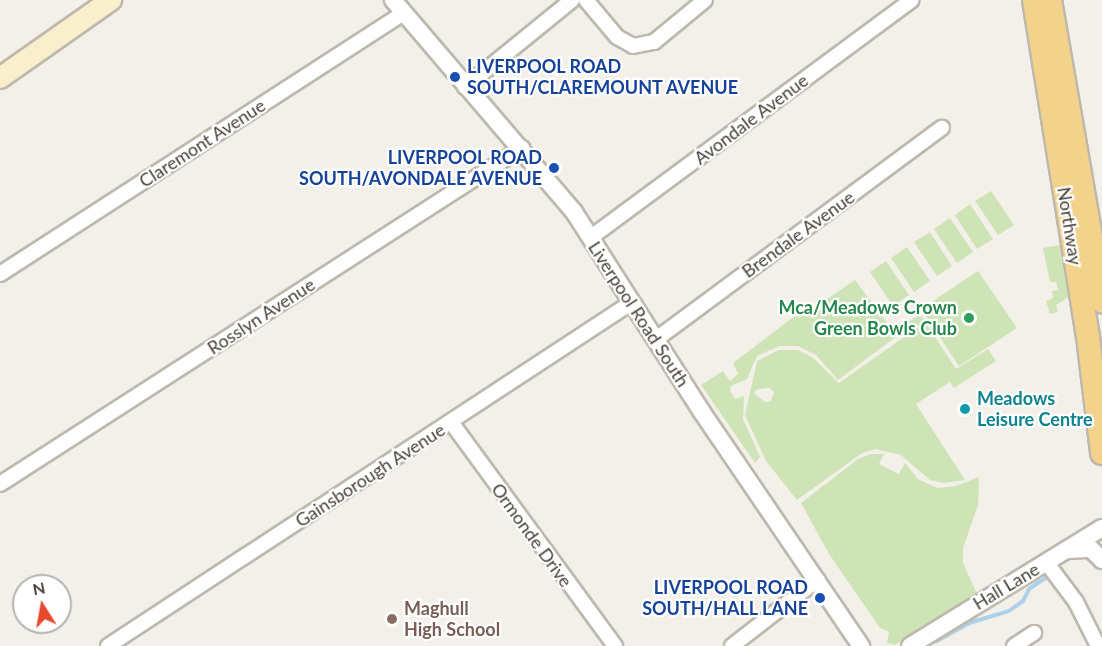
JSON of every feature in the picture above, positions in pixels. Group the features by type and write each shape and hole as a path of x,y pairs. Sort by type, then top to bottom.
{"highway":[{"name":"Northway","path":"1034,0 1089,345 1102,453"},
{"name":"Northway","path":"1050,0 1102,302"}],"main road":[{"path":"0,78 111,0"}],"street":[{"path":"465,87 572,0"},
{"path":"586,0 617,37 633,46 654,42 705,0"},
{"name":"Avondale Avenue","path":"590,238 912,0"},
{"name":"Liverpool Road South","path":"398,6 465,87 550,180 861,646"},
{"name":"Claremont Avenue","path":"0,274 398,6"},
{"name":"Brendale Avenue","path":"655,340 942,128"},
{"name":"Rosslyn Avenue","path":"0,484 522,148"},
{"name":"Gainsborough Avenue","path":"108,646 631,303"},
{"name":"Ormonde Drive","path":"451,422 615,646"},
{"name":"Hall Lane","path":"917,644 1102,528"},
{"path":"1065,551 1085,548 1102,560"},
{"path":"1046,562 1076,602 1098,646"},
{"path":"732,646 817,580"}],"green space":[{"path":"991,191 1014,225 998,235 975,201"},
{"path":"970,204 993,239 977,249 955,215"},
{"path":"950,218 973,252 957,263 934,229"},
{"path":"930,232 952,266 937,276 914,242"},
{"path":"1060,245 1069,297 1056,305 1058,312 1050,314 1046,301 1053,298 1052,291 1058,290 1056,282 1050,282 1043,248"},
{"path":"907,247 930,281 914,292 891,258"},
{"path":"886,261 909,295 893,306 870,272"},
{"name":"Mca/Meadows Crown Green Bowls Club","path":"978,271 1017,328 959,366 921,309"},
{"path":"855,280 897,336 838,380 816,355 798,346 779,346 757,356 747,379 731,386 730,391 735,399 744,396 743,419 760,457 755,463 701,385 723,371 730,381 738,374 733,363 796,315 799,318"},
{"path":"920,314 956,369 988,349 996,361 954,388 950,382 916,404 965,480 943,483 930,480 901,455 875,449 862,453 797,500 766,461 745,415 757,361 779,350 798,350 812,357 839,383 907,335 907,323","holes":["769,388 774,392 771,401 765,402 754,393 757,389"]},
{"path":"871,454 884,454 879,464 899,474 905,463 918,479 938,488 956,486 979,477 978,505 963,548 963,563 977,594 895,645 887,643 889,632 880,628 829,554 801,503 858,459"}],"waterway":[{"path":"937,641 969,623 1009,611 1023,601 1029,589 1050,575"}],"place":[{"name":"LIVERPOOL ROAD SOUTH/CLAREMOUNT AVENUE","path":"455,77"},
{"name":"LIVERPOOL ROAD SOUTH/AVONDALE AVENUE","path":"554,168"},
{"name":"Mca/Meadows Crown Green Bowls Club","path":"969,318"},
{"name":"Meadows Leisure Centre","path":"965,409"},
{"name":"LIVERPOOL ROAD SOUTH/HALL LANE","path":"820,598"},
{"name":"Maghull High School","path":"392,619"}]}
